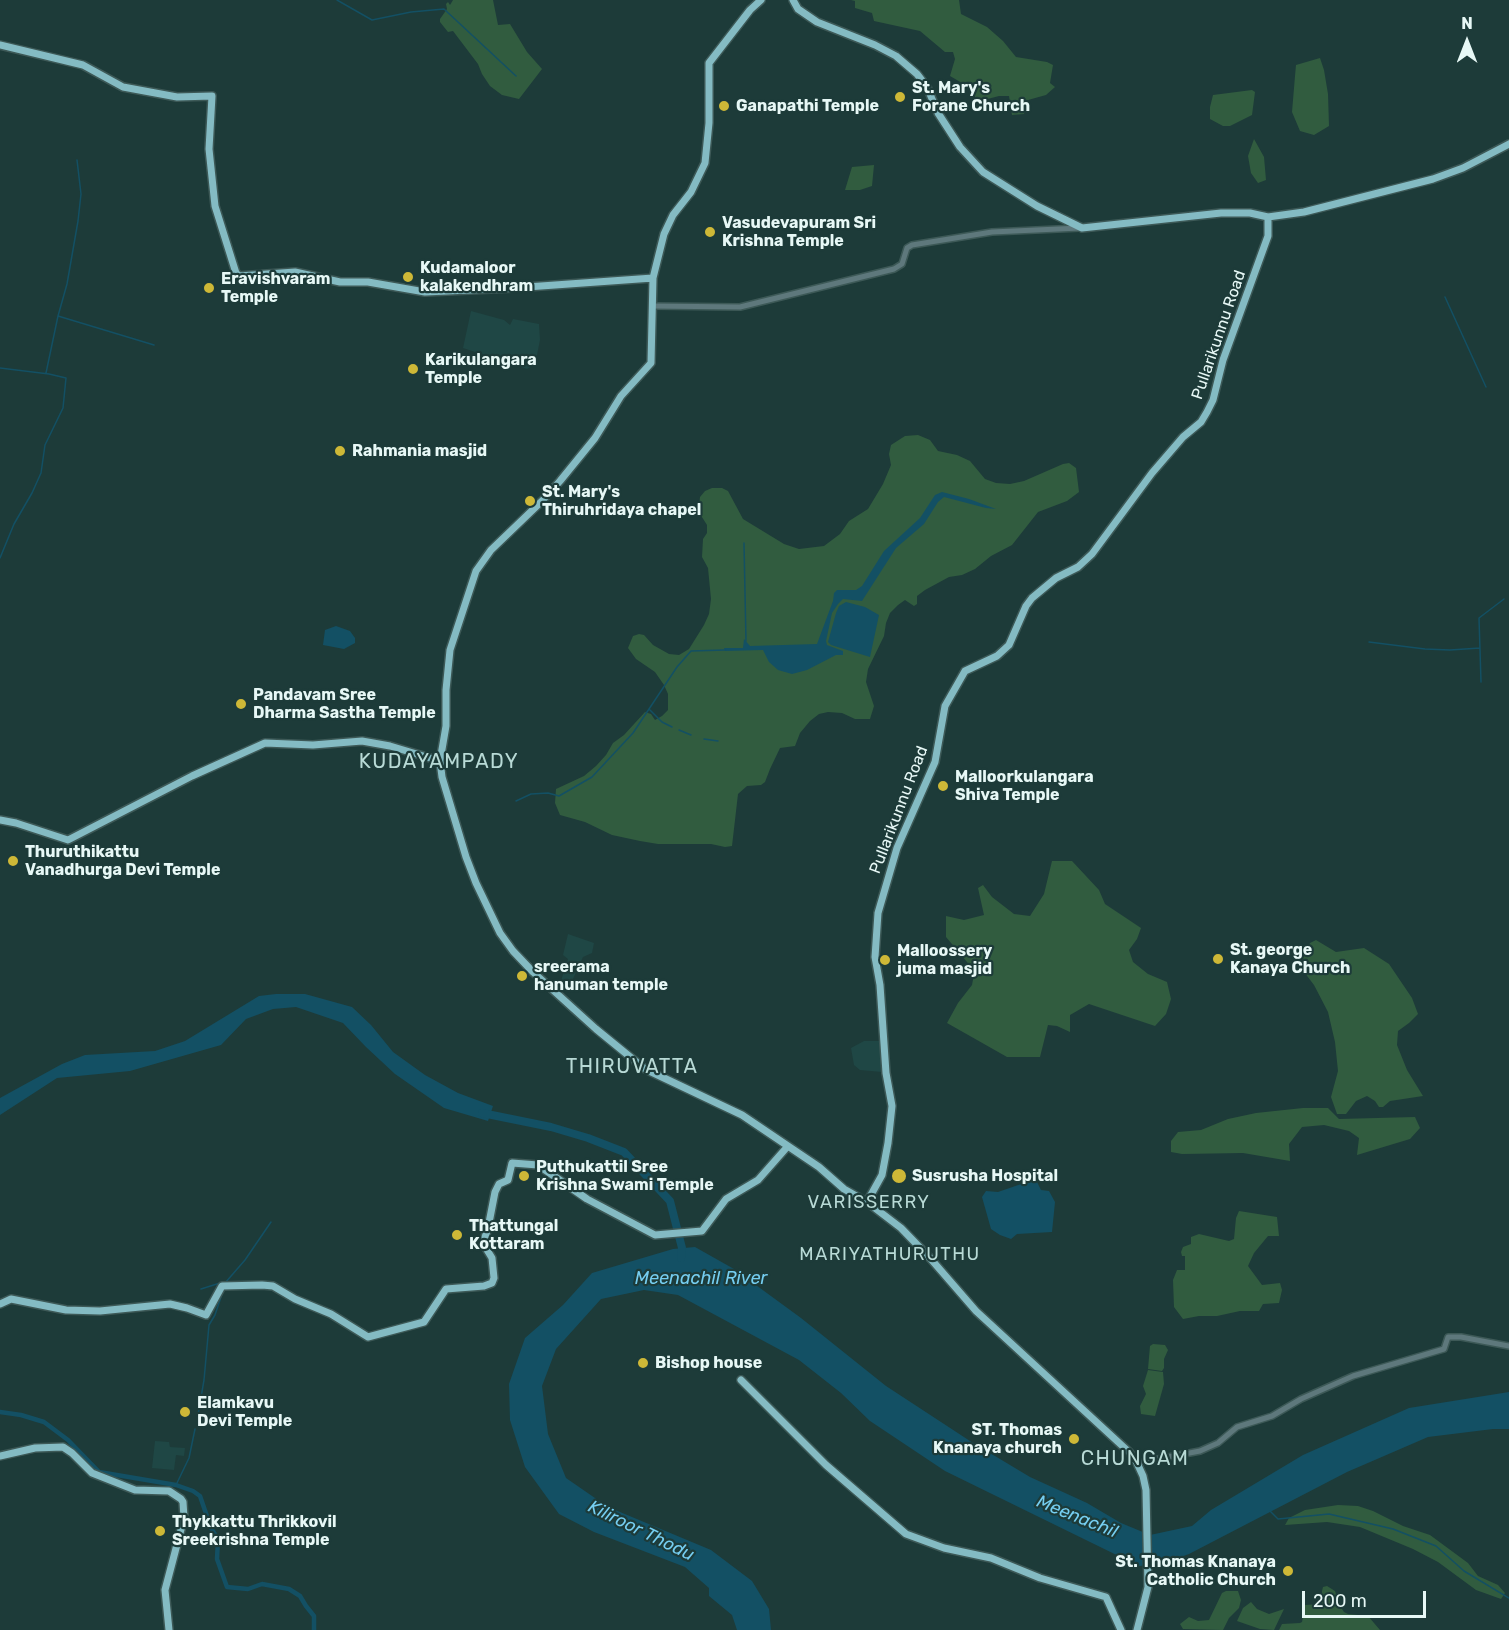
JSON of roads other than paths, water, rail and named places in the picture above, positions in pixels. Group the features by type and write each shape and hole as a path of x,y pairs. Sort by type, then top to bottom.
{"main road":[{"path":"761,0 750,10 709,63 709,123 705,163 691,192 673,215 664,234 653,278 651,363 621,396 595,438 560,481 491,550 476,572 450,650 446,690 446,726 440,761 448,797 476,883 500,933 513,951 596,1029 645,1069 729,1108 819,1167 844,1190 867,1202 906,1233 976,1311 1129,1452 1137,1462 1146,1490 1148,1587 1137,1630"},
{"path":"793,0 798,9 817,22 875,45 896,56 917,74 927,87 938,114 954,139 983,172 1037,206 1082,228 1221,213 1250,213 1268,217 1308,212 1432,180 1464,168 1509,144"},
{"path":"0,45 83,65 123,87 177,97 212,96 209,149 215,206 236,273 239,276 295,272 340,282 368,282 425,292 653,278"},
{"name":"Pullarikunnu Road","path":"867,1202 882,1175 892,1106 886,1074 880,985 875,957 878,913 897,848 935,762 945,706 965,671 997,656 1009,645 1026,606 1032,598 1056,578 1078,567 1092,554 1170,451 1201,422 1213,400 1223,360 1268,236 1268,217"},
{"path":"0,820 68,840 192,776 265,743 313,746 362,741 390,746 440,761"},
{"path":"0,1304 11,1299 66,1310 100,1311 170,1304 206,1315 225,1286 273,1286 295,1299 331,1314 368,1336 424,1322 446,1289 484,1286 492,1282 494,1278 492,1258 484,1240 495,1192 499,1184 508,1180 512,1163 538,1166 587,1199 655,1235 702,1231 726,1199 758,1180 788,1146"},
{"path":"741,1380 826,1465 906,1534 944,1548 991,1558 1046,1580 1106,1597 1122,1630"},
{"path":"0,1456 35,1448 63,1447 92,1473 135,1490 169,1491 182,1499 184,1518 165,1590 169,1630"}],"street":[{"path":"652,306 740,307 894,269 902,264 907,248 912,245 992,232 1082,228"},
{"path":"1137,1462 1200,1451 1218,1443 1237,1427 1272,1416 1301,1399 1353,1376 1444,1349 1448,1337 1461,1337 1509,1346"}],"water":[{"path":"942,492 996,509 944,497 938,502 924,524 896,548 862,601 843,599 832,613 827,645 843,651 843,655 836,655 807,670 792,674 778,670 769,662 763,650 725,651 724,648 743,648 744,639 750,646 817,644 834,593 837,590 856,590 862,586 884,551 920,518 935,495"},
{"path":"846,602 865,607 879,615 870,657 831,645 828,642 839,606"},
{"path":"336,626 350,631 355,638 355,643 344,649 323,645 325,630"},
{"path":"305,994 352,1007 371,1025 393,1052 425,1075 458,1093 493,1106 488,1121 444,1108 395,1074 343,1023 296,1007 273,1009 246,1019 221,1045 130,1071 57,1078 0,1115 0,1098 62,1064 85,1055 155,1051 185,1041 259,996"},
{"path":"1027,1182 1037,1182 1041,1190 1049,1191 1055,1202 1052,1232 1017,1234 1011,1239 1000,1235 991,1229 982,1197 986,1191 998,1192"},
{"name":"Meenachil River","path":"695,1247 734,1269 801,1318 886,1386 970,1441 1030,1477 1087,1503 1121,1523 1150,1535 1192,1526 1211,1510 1303,1455 1409,1408 1509,1392 1509,1429 1428,1437 1347,1472 1189,1554 1161,1564 1139,1566 945,1471 870,1421 841,1393 799,1360 678,1295 644,1290 601,1299 556,1349 542,1386 548,1434 566,1478 608,1507 711,1550 752,1581 769,1609 771,1630 737,1630 732,1615 709,1596 709,1588 685,1567 594,1532 559,1514 525,1467 510,1420 509,1384 525,1338 563,1305 592,1273 673,1249"}],"waterway":[{"path":"337,0 372,20 411,12 444,9 516,76"},
{"path":"46,373 67,284 78,221 81,194 77,160"},
{"path":"1445,297 1486,387"},
{"path":"58,316 154,345"},
{"path":"0,368 66,378 63,408 45,445 41,473 14,524 0,558"},
{"path":"744,543 746,641"},
{"path":"1481,682 1479,618 1504,599"},
{"path":"1369,642 1425,649 1480,648"},
{"path":"516,801 531,794 548,793 559,796 592,777 633,733 677,667 691,651 725,650"},
{"path":"650,710 662,722 672,727"},
{"path":"679,730 691,735"},
{"path":"704,739 718,741"},
{"path":"482,1113 551,1127 624,1152 670,1201 682,1248 681,1258"},
{"path":"225,1283 245,1260 271,1222"},
{"path":"201,1289 220,1283"},
{"path":"197,1421 204,1380 209,1325 223,1291"},
{"path":"0,1412 44,1422 68,1440 99,1472 176,1485 193,1491 200,1496 211,1528 218,1539 217,1559 227,1587 248,1589 262,1584 289,1589 300,1596 314,1616 314,1630"},
{"path":"176,1485 189,1458 195,1429"},
{"path":"1270,1511 1278,1519 1329,1514 1393,1529 1436,1546 1464,1571 1509,1598"}],"place":[{"name":"St. Mary's Forane Church","path":"900,97"},
{"name":"Ganapathi Temple","path":"724,106"},
{"name":"Vasudevapuram Sri Krishna Temple","path":"710,232"},
{"name":"Kudamaloor kalakendhram","path":"408,277"},
{"name":"Eravishvaram Temple","path":"209,288"},
{"name":"Karikulangara Temple","path":"413,369"},
{"name":"Rahmania masjid","path":"340,451"},
{"name":"St. Mary's Thiruhridaya chapel","path":"530,501"},
{"name":"Pandavam Sree Dharma Sastha Temple","path":"241,704"},
{"name":"Malloorkulangara Shiva Temple","path":"943,786"},
{"name":"Thuruthikattu Vanadhurga Devi Temple","path":"13,861"},
{"name":"St. george Kanaya Church","path":"1218,959"},
{"name":"Malloossery juma masjid","path":"885,960"},
{"name":"sreerama hanuman temple","path":"522,976"},
{"name":"Puthukattil Sree Krishna Swami Temple","path":"524,1176"},
{"name":"Susrusha Hospital","path":"899,1176"},
{"name":"Thattungal Kottaram","path":"457,1235"},
{"name":"Bishop house","path":"643,1363"},
{"name":"Elamkavu Devi Temple","path":"185,1412"},
{"name":"ST. Thomas Knanaya church","path":"1074,1439"},
{"name":"Thykkattu Thrikkovil Sreekrishna Temple","path":"160,1531"},
{"name":"St. Thomas Knanaya Catholic Church","path":"1288,1571"}],"district":[{"name":"KUDAYAMPADY","path":"439,762"},
{"name":"THIRUVATTA","path":"632,1067"},
{"name":"VARISSERRY","path":"869,1203"},
{"name":"MARIYATHURUTHU","path":"890,1255"},
{"name":"CHUNGAM","path":"1135,1459"}],"water label":[{"name":"Meenachil","path":"1077,1517"},
{"name":"Kiliroor Thodu","path":"641,1531"}]}
